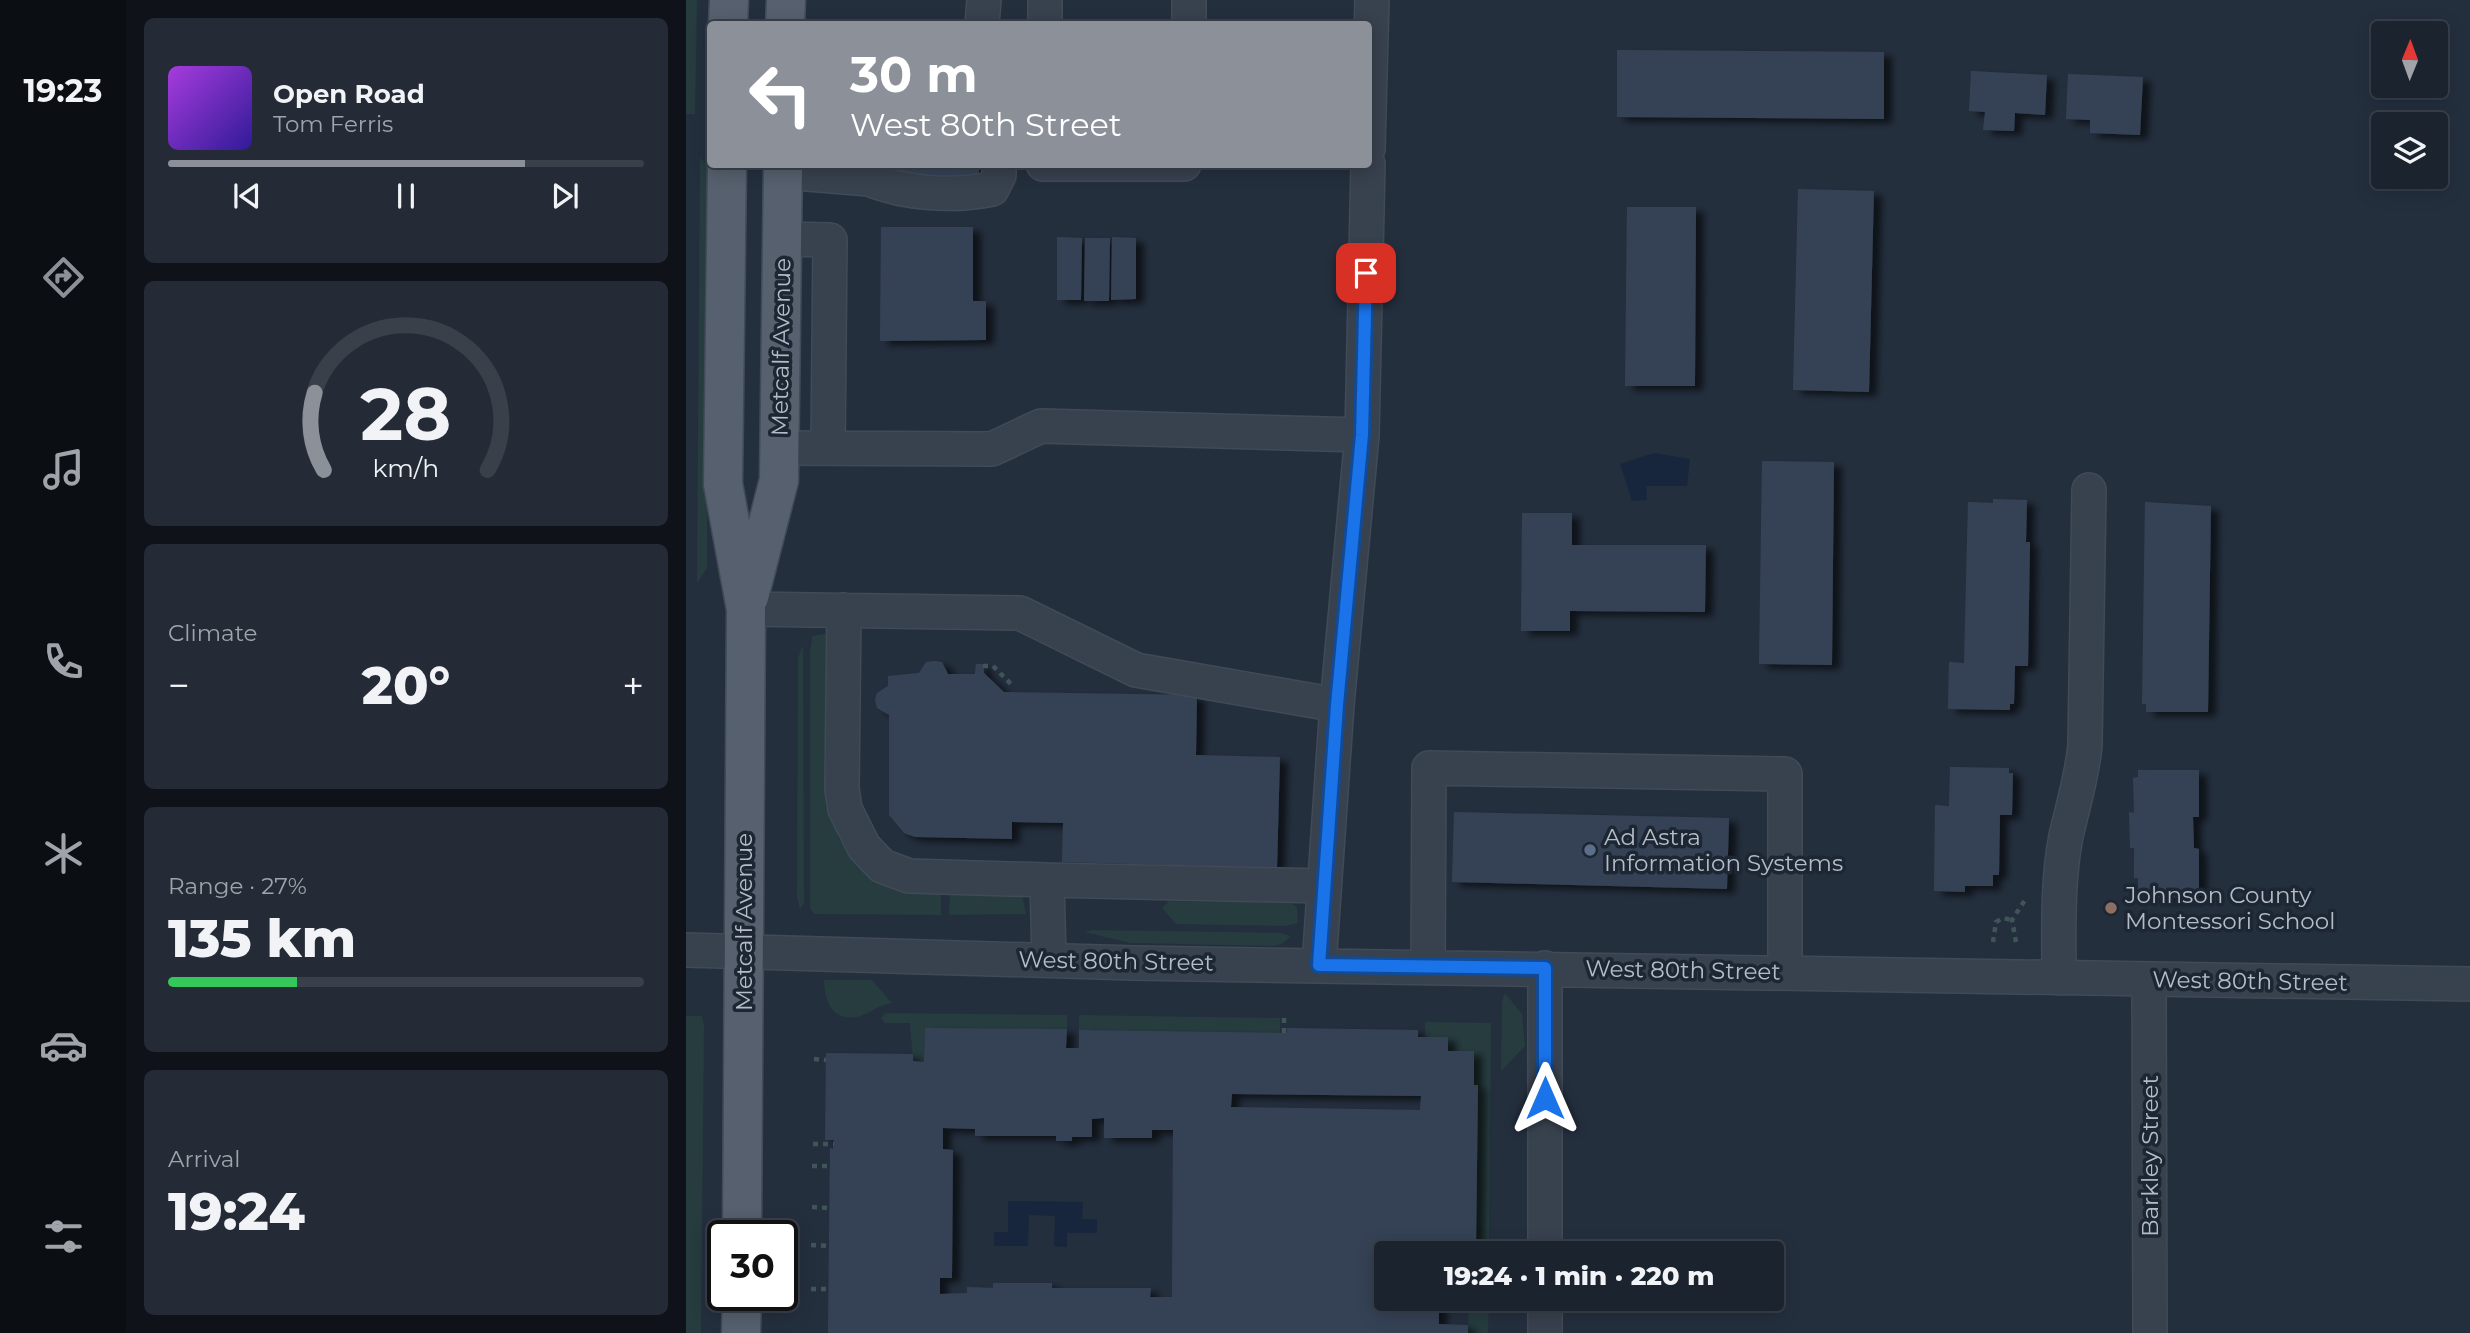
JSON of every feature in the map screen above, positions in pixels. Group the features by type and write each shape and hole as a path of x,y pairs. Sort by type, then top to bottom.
{"main road":[{"path":"728,21 729,0"},
{"path":"785,21 786,0"},
{"name":"Metcalf Avenue","path":"727,168 723,484 746,609 742,1220"},
{"name":"Metcalf Avenue","path":"746,609 779,480 783,168"},
{"path":"741,1333 742,1311"}],"street":[{"path":"982,21 984,0"},
{"path":"1045,0 1045,21"},
{"path":"1189,0 1189,21"},
{"path":"1371,21 1372,0"},
{"path":"783,168 869,172 896,190 974,193 992,189 999,175 999,168"},
{"path":"1319,965 1337,705 1362,435 1368,168"},
{"path":"782,239 830,240 828,448"},
{"path":"780,448 992,449 1041,426 1362,435"},
{"path":"2059,978 2061,875 2066,836 2081,783 2085,745 2089,490"},
{"path":"746,609 1020,613 1136,670 1337,705"},
{"path":"844,610 842,789 848,820 864,847 882,866 909,876 1323,886"},
{"path":"1427,967 1429,768 1443,768 1786,774 1786,972"},
{"path":"1047,880 1049,960"},
{"name":"West 80th Street","path":"686,950 1049,960 2470,985"},
{"path":"1545,968 1545,1241"},
{"name":"Barkley Street","path":"2149,979 2150,1333"},
{"path":"1545,1311 1545,1333"}],"path":[{"path":"983,666 993,666 1012,685"},
{"path":"1993,942 1996,922 2003,918 2012,920"},
{"path":"1284,1013 1284,1032"},
{"path":"814,1059 826,1060"},
{"path":"813,1144 834,1144"},
{"path":"813,1166 830,1166"},
{"path":"812,1207 829,1208"},
{"path":"811,1245 829,1246"},
{"path":"811,1289 828,1289"}],"green space":[{"path":"686,0 697,0 695,114 686,114"},
{"path":"700,158 708,168 707,568 697,583"},
{"path":"828,634 832,814 839,839 854,858 941,891 941,915 814,914 810,908 810,655 812,636"},
{"path":"803,645 804,903 800,909 797,898 798,658"},
{"path":"950,891 1022,895 1026,914 949,915"},
{"path":"1169,901 1291,903 1297,907 1298,923 1285,926 1176,924 1162,908"},
{"path":"1085,932 1281,933 1291,936 1282,944 1272,946 1130,943"},
{"path":"824,980 872,980 892,1003 861,1016 844,1017 832,1009 826,996"},
{"path":"1505,993 1522,1014 1525,1046 1501,1071 1502,1002"},
{"path":"886,1013 1067,1015 1067,1029 925,1028 924,1062 913,1061 910,1023 885,1023 881,1018"},
{"path":"1079,1015 1280,1018 1280,1033 1079,1030"},
{"path":"686,1016 702,1016 704,1025 701,1333 686,1333"},
{"path":"1425,1022 1491,1023 1489,1241 1476,1241 1478,1085 1474,1085 1473,1051 1448,1051 1448,1037 1425,1037"},
{"path":"1469,1311 1489,1311 1488,1333 1468,1333"}],"water":[{"path":"1654,453 1690,459 1687,486 1646,486 1647,500 1632,501 1620,464"},
{"path":"1008,1201 1083,1202 1082,1219 1097,1219 1097,1233 1067,1233 1067,1247 1054,1246 1055,1216 1029,1215 1028,1246 994,1246 994,1232 1008,1232"}],"building":[{"path":"1617,50 1884,52 1884,119 1617,117"},
{"path":"1971,71 2047,75 2045,115 2015,113 2014,131 1983,130 1985,112 1969,111"},
{"path":"2068,74 2143,77 2140,135 2090,133 2090,120 2066,119"},
{"path":"891,168 979,168 979,177 891,176"},
{"path":"1798,189 1874,191 1869,392 1793,390"},
{"path":"1627,207 1696,207 1695,386 1625,386"},
{"path":"881,227 973,227 973,301 986,301 986,340 880,341"},
{"path":"1057,237 1082,238 1081,300 1057,300"},
{"path":"1112,237 1136,238 1136,299 1111,300"},
{"path":"1085,238 1110,238 1109,301 1084,301"},
{"path":"1762,461 1834,462 1832,665 1759,664"},
{"path":"1993,499 2027,500 2026,542 2030,542 2028,666 2015,666 2014,704 2010,704 2010,710 1948,709 1949,662 1964,663 1968,502 1993,503"},
{"path":"2145,502 2211,506 2208,712 2146,712 2146,704 2142,704"},
{"path":"1522,513 1572,513 1572,545 1706,545 1705,612 1570,611 1570,631 1521,631"},
{"path":"926,662 942,662 948,674 975,674 976,664 983,664 984,673 1004,692 1197,695 1196,755 1280,757 1277,868 1062,862 1063,823 1012,822 1012,839 915,837 904,833 889,815 889,715 877,708 875,700 877,693 888,686 888,676 919,673"},
{"path":"1950,767 2009,768 2009,773 2013,773 2012,815 2000,815 1999,875 1993,875 1993,886 1965,886 1965,892 1934,891 1935,805 1949,806"},
{"path":"2138,770 2199,770 2199,817 2193,817 2194,848 2199,849 2199,898 2158,898 2158,891 2138,891 2138,878 2134,878 2134,848 2130,848 2129,812 2134,813 2133,778 2138,777"},
{"name":"Ad Astra Information Systems","path":"1454,812 1729,818 1727,889 1452,882"},
{"path":"925,1028 1067,1029 1066,1048 1079,1048 1079,1030 1287,1033 1287,1028 1418,1030 1418,1037 1448,1037 1448,1051 1474,1051 1474,1085 1478,1085 1476,1241 1374,1241 1374,1311 1439,1311 1439,1324 1468,1325 1468,1333 828,1333 830,1148 833,1149 834,1140 825,1140 826,1053 913,1054 913,1061 924,1062","holes":["1232,1094 1421,1096 1420,1110 1231,1107","1104,1118 1104,1138 1152,1138 1152,1130 1173,1130 1172,1297 1150,1297 1151,1288 1052,1288 1052,1283 993,1283 993,1288 967,1287 967,1293 940,1294 940,1278 952,1278 953,1150 943,1149 943,1128 975,1129 975,1136 1056,1136 1056,1141 1072,1141 1072,1137 1092,1137 1092,1119"]}],"place":[{"name":"Ad Astra Information Systems","path":"1590,850"},
{"name":"Johnson County Montessori School","path":"2111,908"}],"route":[{"path":"1366,273 1362,435 1337,705 1319,965 1545,968 1545,1098"}]}
